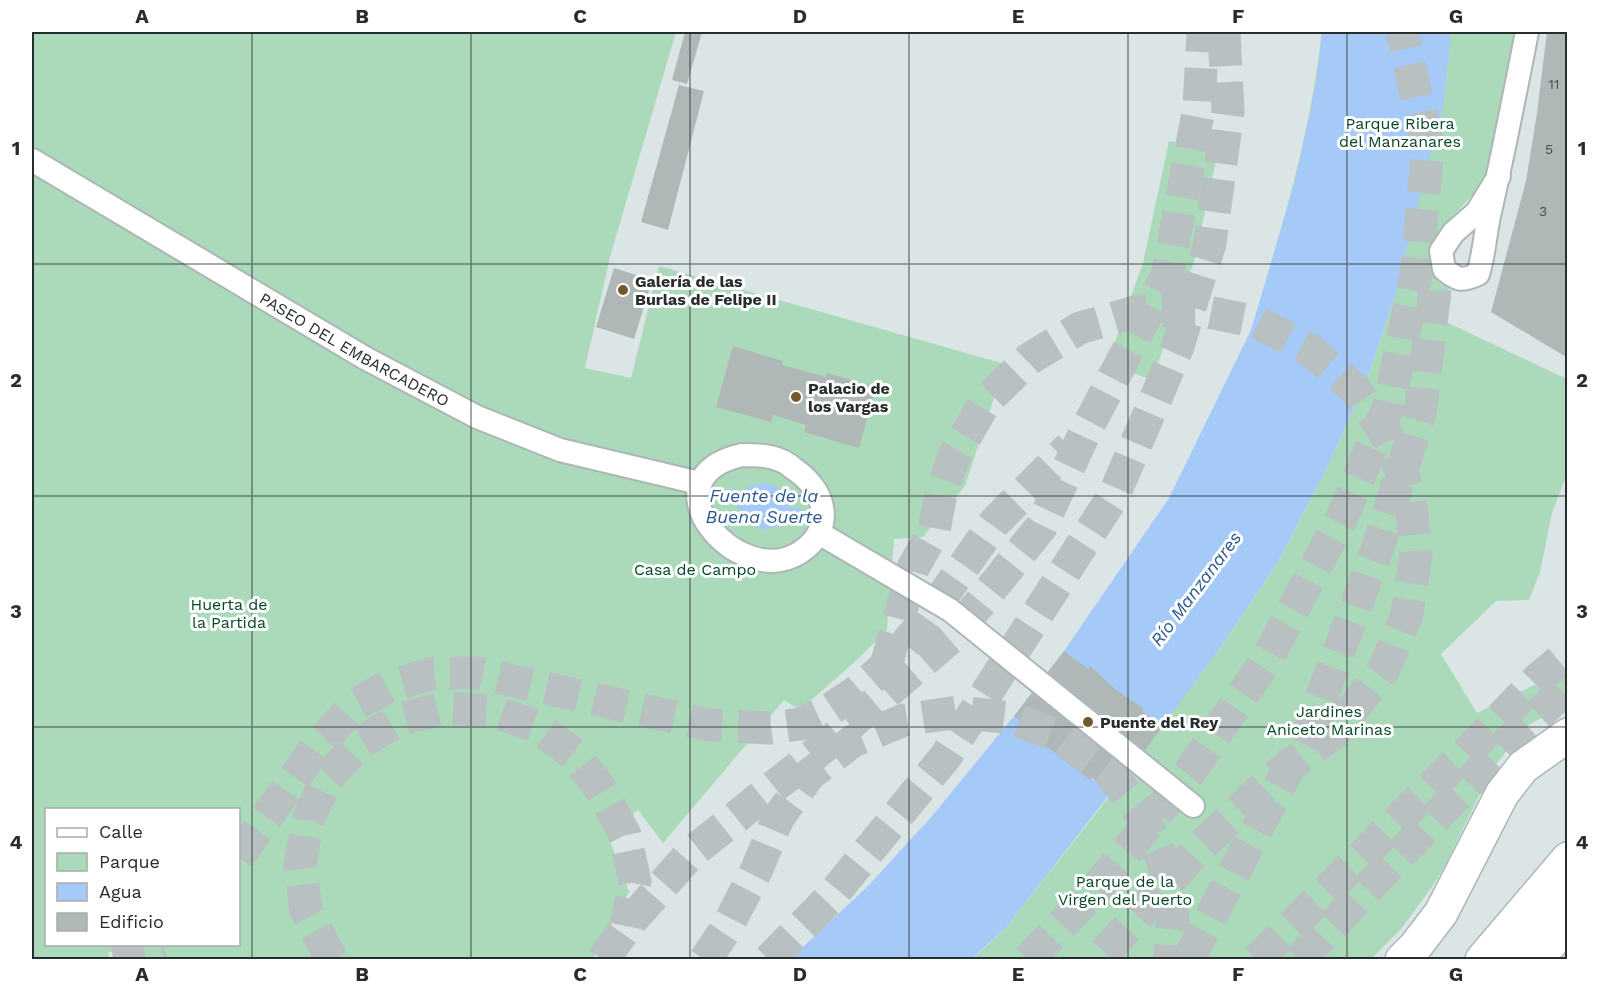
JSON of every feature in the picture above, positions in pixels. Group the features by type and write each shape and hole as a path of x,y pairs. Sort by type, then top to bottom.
{"main road":[{"path":"1402,960 1441,914 1502,794 1523,767 1562,742"},
{"path":"1482,960 1568,859"},
{"path":"1536,960 1568,922"}],"street":[{"path":"1499,176 1527,32"},
{"name":"PASEO DEL EMBARCADERO","path":"32,160 365,358 477,417 560,450 699,483"},
{"path":"760,454 784,461 806,478 821,498 823,518 819,533 806,548 792,558 776,562 755,558 731,549 713,532 701,513 698,497 699,483 712,468 726,459 760,454"},
{"path":"819,533 950,610 1193,806"},
{"path":"1507,960 1568,890"}],"green space":[{"path":"32,32 676,32 610,257 585,368 631,378 659,266 1005,364 965,486 923,537 894,539 887,630 800,710 784,700 663,843 638,810 607,833 629,892 593,959 128,960 123,947 108,953 110,959 35,960 32,956"},
{"name":"Jardines Aniceto Marinas","path":"1322,32 1514,32 1484,183 1450,219 1443,280 1449,289 1444,321 1567,379 1567,474 1552,513 1540,572 1529,600 1496,601 1441,654 1477,713 1567,669 1567,703 1527,726 1492,769 1446,864 1432,887 1401,929 1371,959 972,960 1007,926 1112,793 1222,645 1276,565 1326,470 1366,382 1395,296 1278,239 1304,136 1315,84"},
{"path":"1169,141 1218,151 1195,258 1152,380 1107,364 1143,263"}],"water":[{"name":"Río Manzanares","path":"1322,32 1451,32 1443,108 1395,296 1366,382 1326,470 1276,565 1222,645 1162,727 1007,926 972,959 789,960 869,885 932,816 1064,651 1169,498 1251,330 1295,181 1316,84"},
{"name":"Fuente de la Buena Suerte","path":"766,483 776,486 782,492 792,509 798,507 803,510 805,516 802,521 796,523 789,518 773,528 758,528 746,520 736,504 730,505 724,499 724,494 729,489 736,489 740,494 751,485"}],"building":[{"path":"685,32 702,32 687,84 672,80"},
{"path":"1547,32 1568,32 1568,358 1491,312 1526,181"},
{"path":"679,85 704,91 668,230 641,222"},
{"path":"614,268 652,280 634,339 596,327"},
{"name":"Palacio de los Vargas","path":"733,346 783,361 782,365 826,377 827,373 876,387 859,448 804,432 806,425 773,415 771,422 716,407"},
{"path":"1064,651 1088,669 1090,666 1116,690 1144,709 1142,711 1162,727 1145,750 1048,672"},
{"path":"1032,693 1129,771 1112,793 1092,777 1090,780 1034,737 1036,733 1014,716"}],"tunnel":[{"path":"603,960 630,922 690,854 826,745 955,634 1041,527 1086,430 1167,276 1199,108 1203,32"},
{"path":"769,960 830,898 946,756 1114,495 1177,349 1210,243 1228,111 1224,32"},
{"path":"1028,960 1095,890 1190,772 1268,657 1343,515 1389,405 1416,275 1428,147 1402,32"},
{"path":"1188,960 1310,728 1377,550 1420,413 1435,291 1434,263"},
{"path":"886,666 913,568 934,531 941,493 956,452 986,401 1029,359 1080,328 1138,311 1198,310 1257,322 1310,350 1355,389 1389,439 1410,495 1416,554 1407,614 1384,669 1334,733 1273,778 1198,849 1098,960"},
{"path":"240,854 318,745 356,704 389,686 433,673 479,673 709,725 770,728 800,724 826,712 856,692 886,666 922,625 995,522 1070,447"},
{"path":"1257,960 1539,678 1568,654"},
{"path":"1299,960 1509,741 1568,687"},
{"path":"332,960 306,911 300,865 308,819 328,777 360,743 400,719 445,708 492,711 536,726 574,754 602,791 625,835 635,882 626,926"},
{"path":"705,960 726,929 757,869 778,818 810,774 853,741 904,720 958,712 1012,718 1063,738 1108,771 1142,814 1164,864 1173,918 1169,960"},
{"path":"113,960 157,946"}],"place":[{"name":"Galería de las Burlas de Felipe II","path":"623,290"},
{"name":"Palacio de los Vargas","path":"796,397"},
{"name":"Puente del Rey","path":"1088,722"}],"park label":[{"name":"Parque Ribera del Manzanares","path":"1400,132"},
{"name":"Casa de Campo","path":"695,569"},
{"name":"Huerta de la Partida","path":"229,613"},
{"name":"Parque de la Virgen del Puerto","path":"1125,890"}]}
